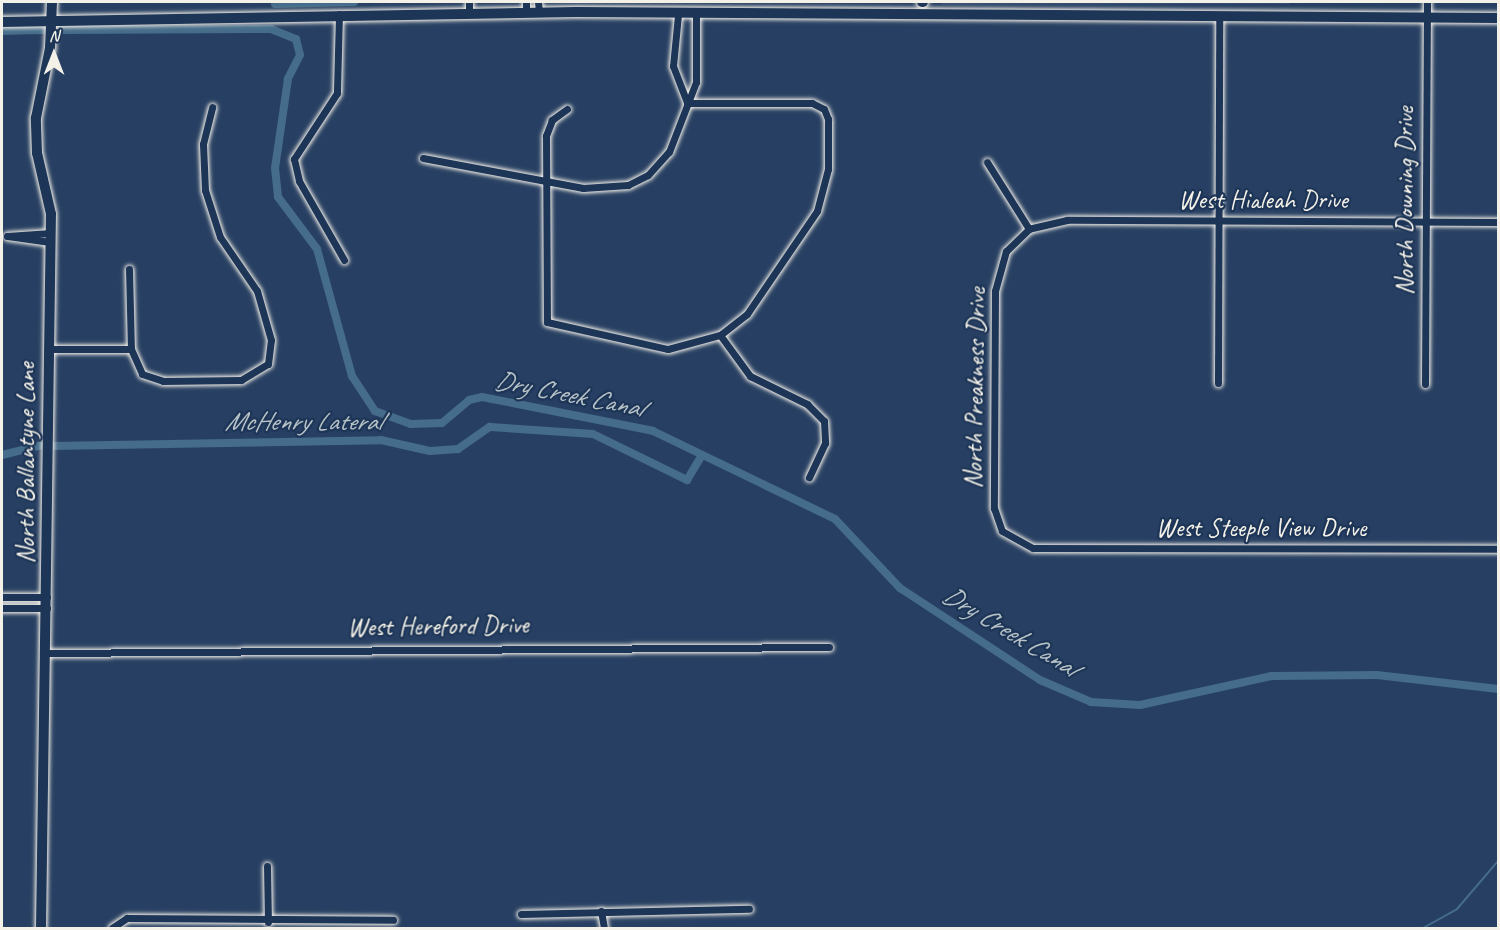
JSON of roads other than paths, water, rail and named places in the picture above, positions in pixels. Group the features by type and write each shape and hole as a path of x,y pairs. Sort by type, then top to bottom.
{"main road":[{"name":"North Ballantyne Lane","path":"41,928 47,653 50,237 36,118 52,21 52,2"},
{"path":"2,22 339,14 469,14 526,7 696,15 922,4 1220,17 1498,18"}],"street":[{"path":"469,2 469,14"},
{"name":"North Downing Drive","path":"1425,384 1427,2"},
{"path":"339,14 338,93 294,159 299,181 344,260"},
{"path":"678,15 673,66 687,103"},
{"path":"423,158 545,184 606,189 648,175 669,152 687,103 700,56 696,15"},
{"path":"1218,383 1220,17"},
{"path":"567,109 552,120 546,136 547,322 668,349 720,335 747,314 817,211 828,169 824,109 812,104 687,103"},
{"path":"129,269 131,349 142,374 163,381 241,380 268,364 271,340 257,291 220,237 205,190 203,144 212,107"},
{"path":"987,162 1029,229"},
{"name":"West Hialeah Drive","path":"1029,229 1067,220 1498,222"},
{"name":"North Preakness Drive","path":"1022,546 1002,531 994,508 995,291 1006,251 1029,229"},
{"path":"4,236 50,237"},
{"path":"720,335 750,376 807,404 824,421 825,443 809,478"},
{"path":"50,349 131,349"},
{"name":"West Steeple View Drive","path":"1022,546 1498,549"},
{"path":"2,597 47,603"},
{"path":"2,608 47,603"},
{"name":"West Hereford Drive","path":"47,653 829,647"},
{"path":"267,866 268,922"},
{"path":"521,915 601,911 749,909"},
{"path":"601,911 604,928"},
{"path":"114,926 127,918 211,925 309,917 393,920"}],"waterway":[{"path":"275,4 354,2"},
{"name":"Dry Creek Canal","path":"61,30 271,29 296,39 300,55 288,79 275,168 278,197 317,249 352,376 375,411 411,424 442,423 469,400 482,397 653,431 835,519 900,588 1040,680 1091,702 1140,705 1272,676 1377,675 1498,689"},
{"name":"Dry Creek Canal","path":"2,31 42,30"},
{"name":"McHenry Lateral","path":"52,446 381,440 430,451 458,449 490,427 593,434 687,480 702,455"},
{"name":"McHenry Lateral","path":"2,455 39,446"},
{"path":"1423,928 1457,909 1498,861"}]}
